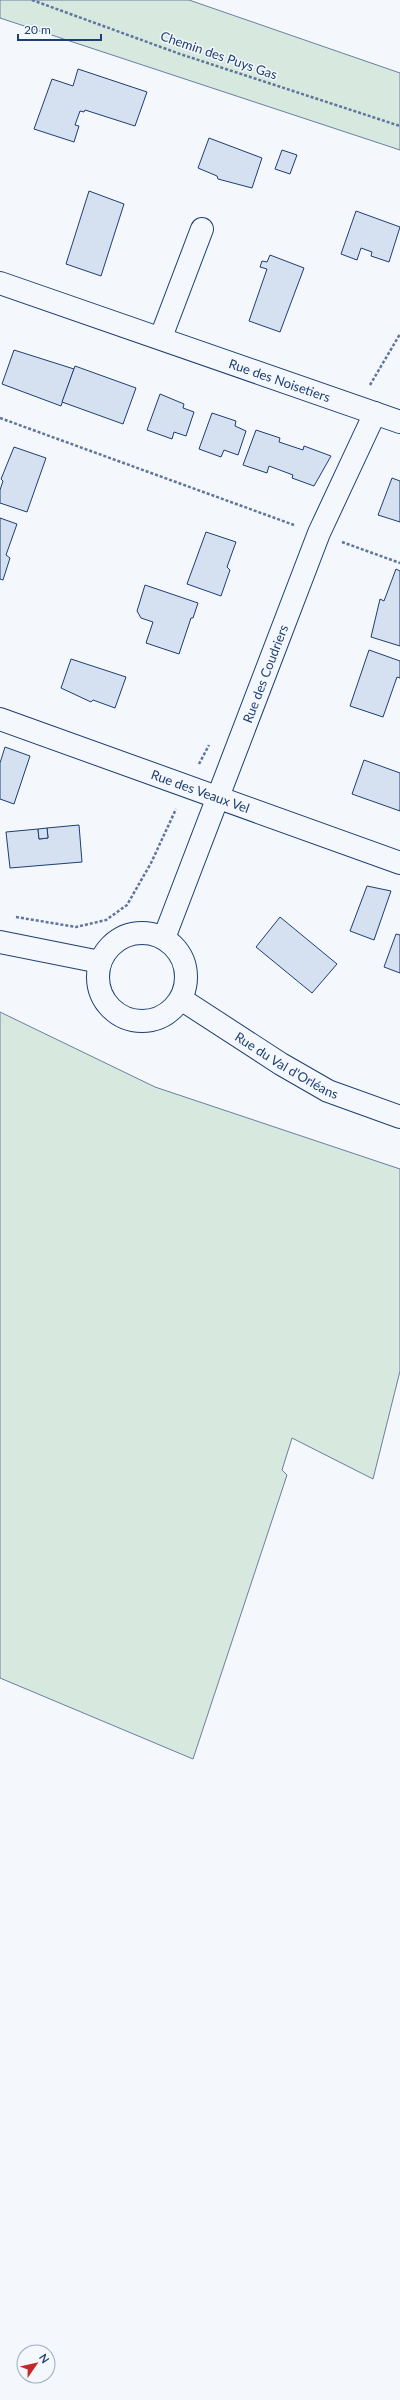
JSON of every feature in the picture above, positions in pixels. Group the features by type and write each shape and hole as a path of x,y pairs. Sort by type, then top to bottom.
{"street":[{"path":"160,337 202,230"},
{"name":"Rue des Noisetiers","path":"0,283 160,337 400,422"},
{"name":"Rue des Coudriers","path":"164,938 366,410"},
{"name":"Rue des Veaux Vel","path":"0,719 216,799 400,863"},
{"path":"150,932 164,938 178,949 185,965 186,982 181,999 172,1010 160,1018 146,1021 131,1020 118,1014 107,1004 100,991 98,976 100,962 107,949 119,938 134,933 150,932"},
{"path":"0,942 100,962"},
{"name":"Rue du Val d'Orléans","path":"181,999 281,1064 328,1091 400,1117"}],"path":[{"name":"Chemin des Puys Gas","path":"32,0 180,54 400,126"},
{"path":"366,410 400,334"},
{"path":"0,418 400,563"}],"shaded area":[{"path":"0,0 189,0 400,73 400,150 0,18"},
{"path":"0,1012 155,1087 400,1169 400,1371 373,1479 292,1438 282,1470 287,1475 193,1759 0,1678"}],"building":[{"path":"78,69 147,92 135,126 85,110 84,112 80,111 75,125 79,126 74,142 34,129 52,79 73,86"},
{"path":"209,138 262,158 252,188 218,179 217,176 198,168"},
{"path":"282,150 297,155 290,174 275,169"},
{"path":"89,191 124,204 101,276 66,264"},
{"path":"356,211 400,227 389,262 371,256 372,252 361,248 357,260 341,254"},
{"path":"270,255 304,268 280,332 249,321 267,269 260,267 262,261 267,262"},
{"path":"14,350 74,369 61,406 2,384"},
{"path":"75,366 136,388 123,424 62,402"},
{"path":"160,394 184,404 183,408 194,412 186,436 174,432 172,439 147,430"},
{"path":"212,413 236,421 235,426 246,431 238,455 224,450 221,457 199,449"},
{"path":"256,430 280,438 279,442 303,450 304,446 331,456 314,486 292,478 293,475 269,466 267,473 243,465"},
{"path":"14,447 46,458 27,512 0,503 0,490 3,481 1,479"},
{"path":"392,478 400,481 400,522 378,515"},
{"path":"0,518 17,524 6,555 10,558 3,580 0,579"},
{"path":"206,532 236,542 227,567 230,570 221,596 187,584"},
{"path":"396,569 400,571 400,646 371,637 380,599 384,601"},
{"path":"145,585 198,603 193,618 191,618 179,654 146,643 153,622 141,618 137,611"},
{"path":"369,650 400,661 400,678 397,677 383,717 350,706"},
{"path":"71,659 126,677 115,708 93,700 91,702 61,688"},
{"path":"5,747 30,756 14,804 0,799 0,763"},
{"path":"364,760 400,773 400,811 352,794"},
{"path":"79,825 82,862 10,868 6,832 38,829 39,839 48,838 47,828"},
{"path":"47,828 48,838 39,839 38,829"},
{"path":"367,886 391,891 374,940 350,931"},
{"path":"280,917 337,964 312,993 256,947"},
{"path":"396,934 400,935 400,973 384,967"}]}
